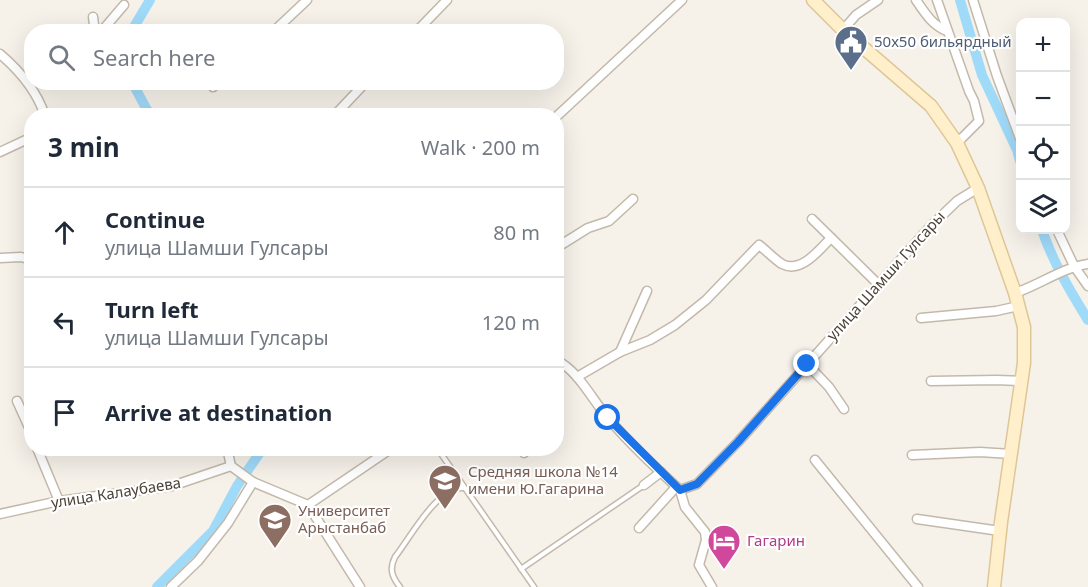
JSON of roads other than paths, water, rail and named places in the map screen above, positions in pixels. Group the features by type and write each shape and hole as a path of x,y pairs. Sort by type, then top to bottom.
{"main road":[{"path":"813,0 843,30 931,106 957,143 978,188 1015,293 1024,327 1024,363 994,587"}],"street":[{"path":"282,24 307,0"},
{"path":"424,24 447,0"},
{"path":"564,110 682,0"},
{"path":"843,30 856,15 878,0"},
{"path":"916,0 932,22 947,32"},
{"path":"937,0 974,101 979,121 957,143"},
{"path":"973,0 1016,127"},
{"path":"108,24 124,5"},
{"path":"93,16 94,24"},
{"path":"0,54 24,74"},
{"path":"34,90 42,108"},
{"path":"342,108 358,90"},
{"path":"0,152 24,141"},
{"name":"улица Шамши Гулсары","path":"639,528 678,488 697,484 738,442 944,212 978,188"},
{"path":"564,243 588,228 609,221 633,199"},
{"path":"812,219 878,284"},
{"path":"1059,234 1070,268 1088,286"},
{"path":"576,377 620,352 650,340 694,311 734,273 759,245 782,264 795,266 810,258 831,238"},
{"path":"0,258 24,257"},
{"path":"1015,293 1070,268 1088,264"},
{"path":"620,352 647,291"},
{"path":"921,318 996,311 1019,306"},
{"path":"564,363 608,418 678,488 685,507 705,532 706,540 699,565 712,587"},
{"path":"807,364 829,387 844,409"},
{"path":"931,381 1021,381"},
{"path":"17,401 24,416"},
{"path":"912,455 980,452 1011,454"},
{"path":"40,456 59,501"},
{"path":"229,456 234,468 252,482 308,505 360,587"},
{"path":"308,505 380,456"},
{"path":"815,460 918,587"},
{"name":"улица Калаубаева","path":"0,514 59,501 172,486 234,468"},
{"path":"644,485 661,472"},
{"path":"171,587 198,561 228,524 252,482"},
{"path":"916,519 1000,531"}],"lane":[{"path":"442,456 534,587"},
{"path":"443,496 450,469"},
{"path":"521,569 644,485"},
{"path":"400,587 392,574 392,563 432,506 453,489 464,488"}],"waterway":[{"path":"136,24 150,0"},
{"path":"960,0 982,75 1016,148"},
{"path":"136,90 146,108"},
{"path":"1044,234 1062,276 1088,320"},
{"path":"157,587 213,531 237,486 258,456"}],"place":[{"name":"50х50 бильярдный","path":"851,71"},
{"name":"Средняя школа №14 имени Ю.Гагарина","path":"445,510"},
{"name":"Университет Арыстанбаб","path":"275,549"},
{"name":"Гагарин","path":"724,570"}]}
